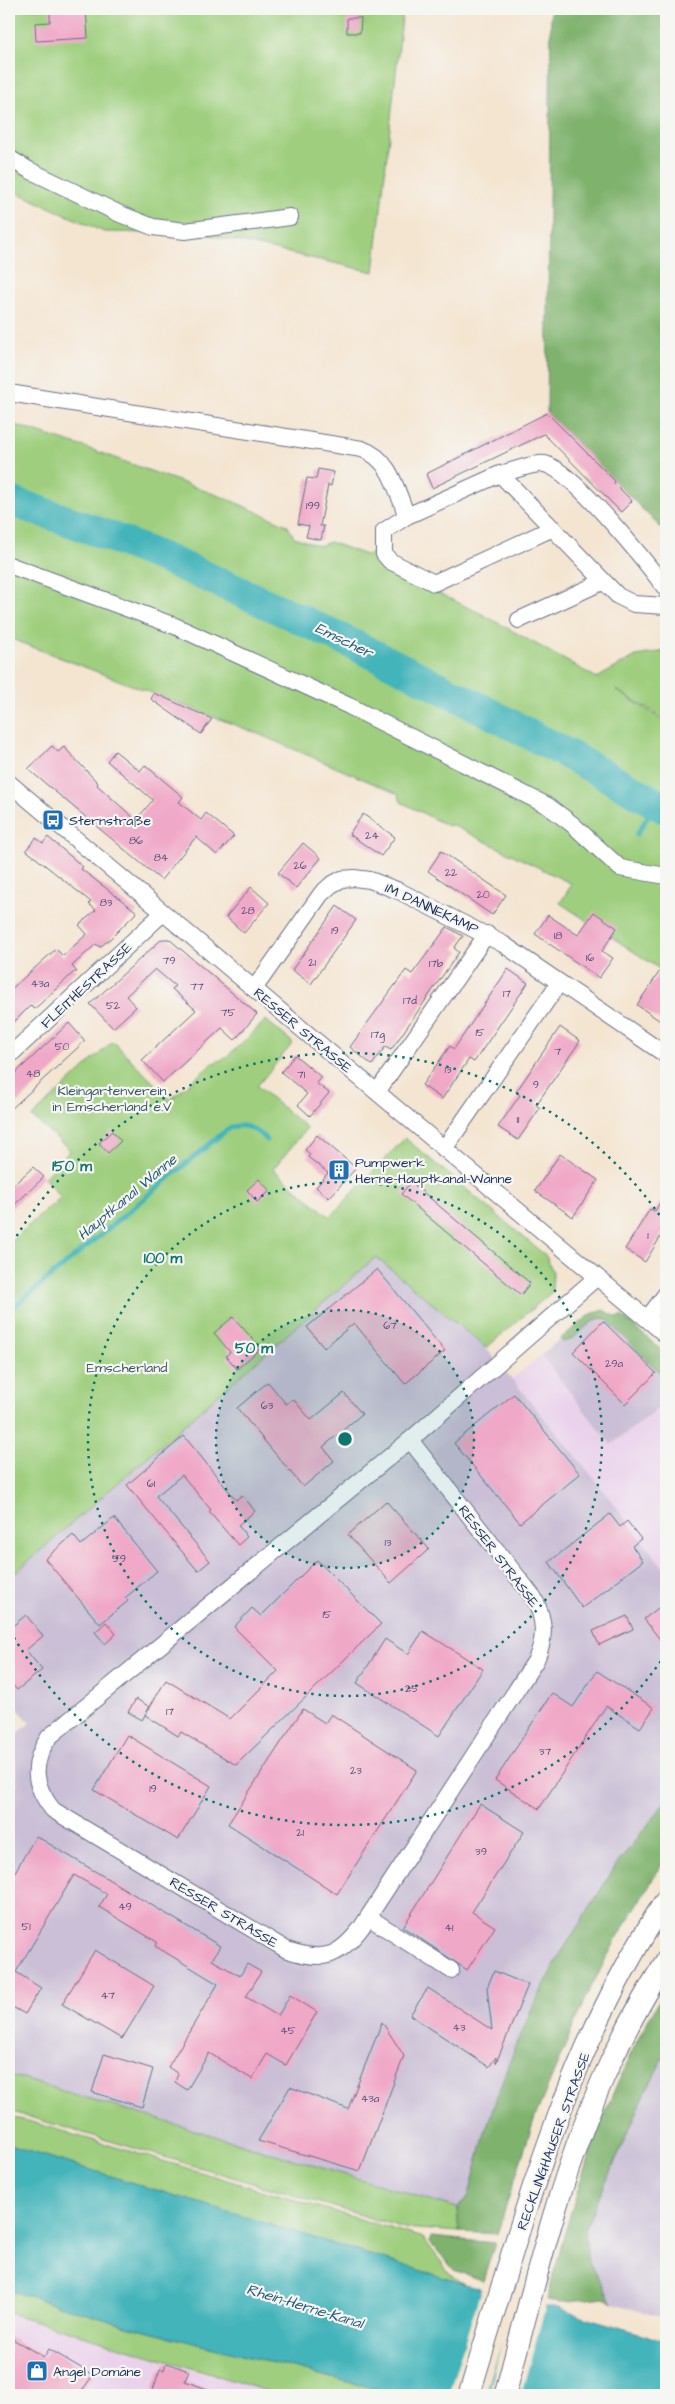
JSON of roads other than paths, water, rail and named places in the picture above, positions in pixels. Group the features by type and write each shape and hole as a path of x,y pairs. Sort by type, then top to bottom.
{"main road":[{"name":"RECKLINGHAUSER STRASSE","path":"468,2395 539,2171 563,2104 590,2039 626,1968 666,1900"},
{"name":"RECKLINGHAUSER STRASSE","path":"504,2395 564,2182 588,2114 616,2049 666,1960"}],"street":[{"path":"9,158 29,170 112,210 154,226 185,231 290,217"},
{"path":"9,393 362,449 379,457 386,466 407,516"},
{"path":"553,528 434,583 390,561 384,554 384,531 407,516 500,474 543,463 557,470 582,489 666,589"},
{"path":"500,474 602,582 618,596 634,604 666,606"},
{"path":"9,565 175,626 349,706 548,806 572,824 620,868 666,876"},
{"path":"519,620 602,582"},
{"name":"RESSER STRASSE","path":"9,783 666,1336"},
{"name":"IM DANNEKAMP","path":"254,989 321,894 331,885 342,879 370,880 399,890 487,934 666,1055"},
{"name":"FLEITHESTRASSE","path":"9,1056 163,913"},
{"path":"377,1092 487,934"},
{"path":"444,1149 559,983"},
{"name":"RESSER STRASSE","path":"410,1440 534,1598 541,1612 544,1629 543,1645 536,1660 368,1917 347,1946 331,1956 308,1957 287,1950 53,1810 39,1788 36,1764 41,1749 49,1737 410,1440 597,1277"},
{"path":"647,1319 666,1294"},
{"path":"368,1917 451,1970"}],"water":[{"name":"Rhein-Herne-Kanal","path":"9,2145 465,2284 546,2307 560,2307 568,2312 666,2341 666,2395 399,2395 123,2325 9,2290"}],"waterway":[{"name":"Emscher","path":"9,501 80,525 151,553 289,614 480,708 666,809"},
{"name":"Hauptkanal Wanne","path":"637,834 656,803"},
{"name":"Hauptkanal Wanne","path":"9,1311 229,1128 245,1126 267,1140"}],"place":[{"name":"Sternstraße","path":"53,820"},
{"name":"Pumpwerk Herne-Hauptkanal-Wanne","path":"339,1170"},
{"name":"Angel Domäne","path":"37,2371"}],"park label":[{"name":"Kleingartenverein in Emscherland e.V","path":"112,1098"},
{"name":"Emscherland","path":"127,1367"}]}
